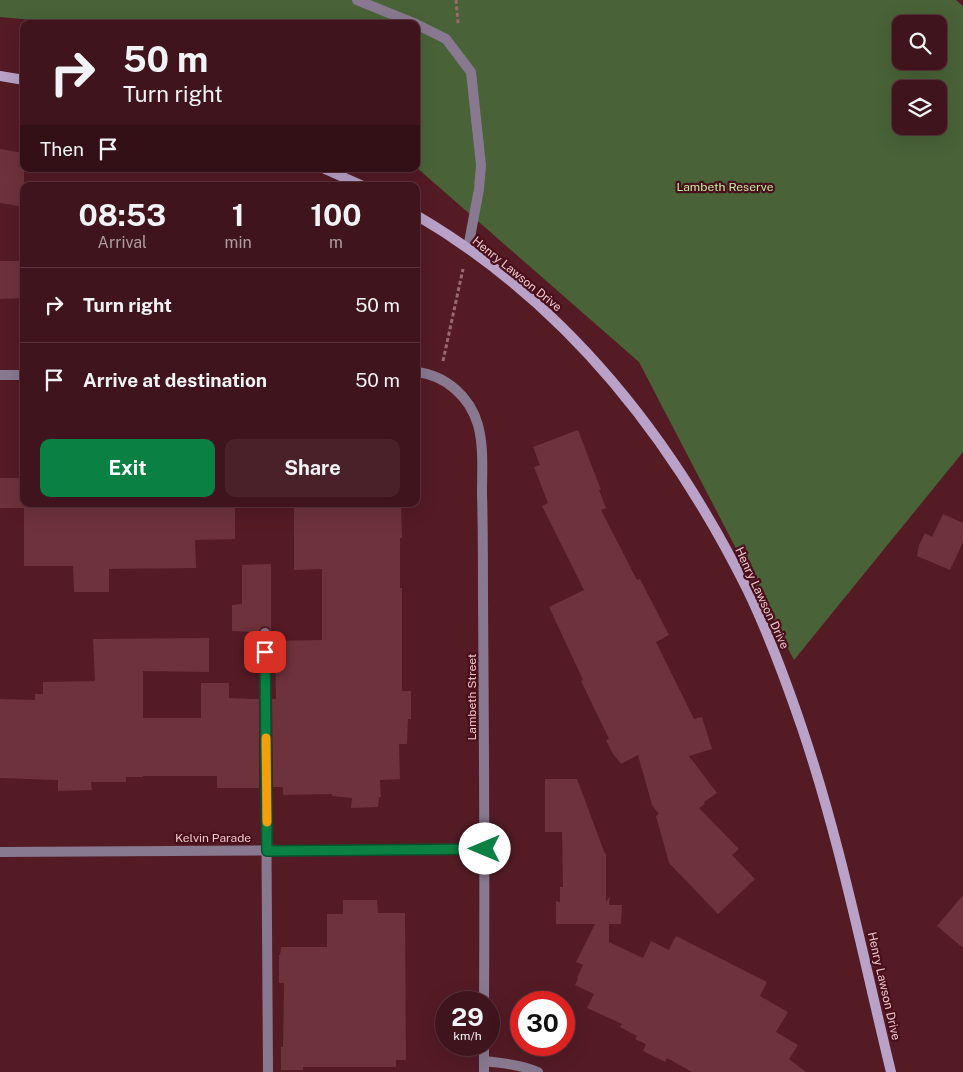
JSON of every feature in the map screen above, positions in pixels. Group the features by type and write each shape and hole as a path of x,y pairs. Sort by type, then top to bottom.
{"main road":[{"path":"0,76 20,79"},
{"path":"333,172 354,182"},
{"name":"Henry Lawson Drive","path":"420,217 468,248 498,271 531,298 588,354 648,426 709,519 748,592 784,676 815,770 838,850 891,1072"}],"street":[{"path":"357,0 406,20"},
{"path":"420,26 446,39 470,72 481,165 479,189 468,248"},
{"path":"420,372 439,378"},
{"path":"0,375 20,375"},
{"name":"Lambeth Street","path":"439,378 453,386 471,409 478,424 481,442 485,849 484,991"},
{"path":"265,632 268,1072"},
{"name":"Kelvin Parade","path":"0,852 485,849"},
{"path":"484,1056 484,1072"},
{"path":"484,1061 505,1063 538,1072"}],"path":[{"path":"439,378 468,248"}],"green space":[{"name":"Lambeth Reserve","path":"0,0 956,0 963,6 963,452 794,660 639,362 420,170 420,20 34,20 0,17"}],"building":[{"path":"0,149 20,152 20,172 24,172 24,182 20,182 20,206 0,203"},
{"path":"0,261 20,261 20,298 0,299"},
{"path":"578,430 601,490 599,490 606,508 601,510 637,580 640,579 669,635 656,642 694,719 702,717 712,749 689,756 717,793 699,808 739,849 732,855 755,879 718,914 669,863 656,816 659,814 652,805 638,755 621,764 613,754 606,740 609,739 549,607 584,590 542,506 548,503 534,467 540,465 533,447"},
{"path":"0,478 20,478 20,507 24,508 0,508"},
{"path":"24,507 235,507 235,539 195,540 196,568 109,569 109,592 74,592 73,566 24,566"},
{"path":"294,507 401,507 402,691 411,691 411,719 408,719 407,744 399,744 400,779 380,780 381,797 379,797 378,807 351,808 352,798 332,796 332,794 283,795 283,787 273,787 272,699 276,699 275,641 322,640 322,569 294,570"},
{"path":"943,514 963,523 963,542 950,570 917,556 919,545 925,533 932,537"},
{"path":"271,564 271,631 269,627 264,626 258,632 232,631 232,605 242,604 242,565"},
{"path":"209,638 209,672 143,671 143,718 201,718 201,683 229,683 229,698 259,699 259,788 217,788 217,776 143,776 126,777 126,782 91,782 92,790 58,791 58,780 0,778 0,699 35,700 35,694 43,694 43,682 95,681 93,639"},
{"path":"545,779 577,779 606,853 606,902 610,896 609,905 622,905 621,924 609,924 609,942 643,958 651,941 669,950 676,936 767,982 760,996 788,1012 776,1032 798,1045 789,1059 806,1072 692,1072 667,1058 665,1062 643,1051 646,1044 635,1039 637,1036 620,1027 622,1024 587,1008 594,994 575,985 583,965 576,962 595,924 556,924 556,901 560,902 560,887 563,887 562,832 545,832"},
{"path":"963,895 963,948 937,926"},
{"path":"343,900 377,900 378,913 405,913 406,1060 396,1060 396,1067 303,1067 303,1070 281,1070 284,983 279,983 279,955 281,947 327,947 327,914 343,914"}],"slow traffic":[{"path":"266,738 267,822"}],"route":[{"path":"265,652 267,851 485,849"}]}
